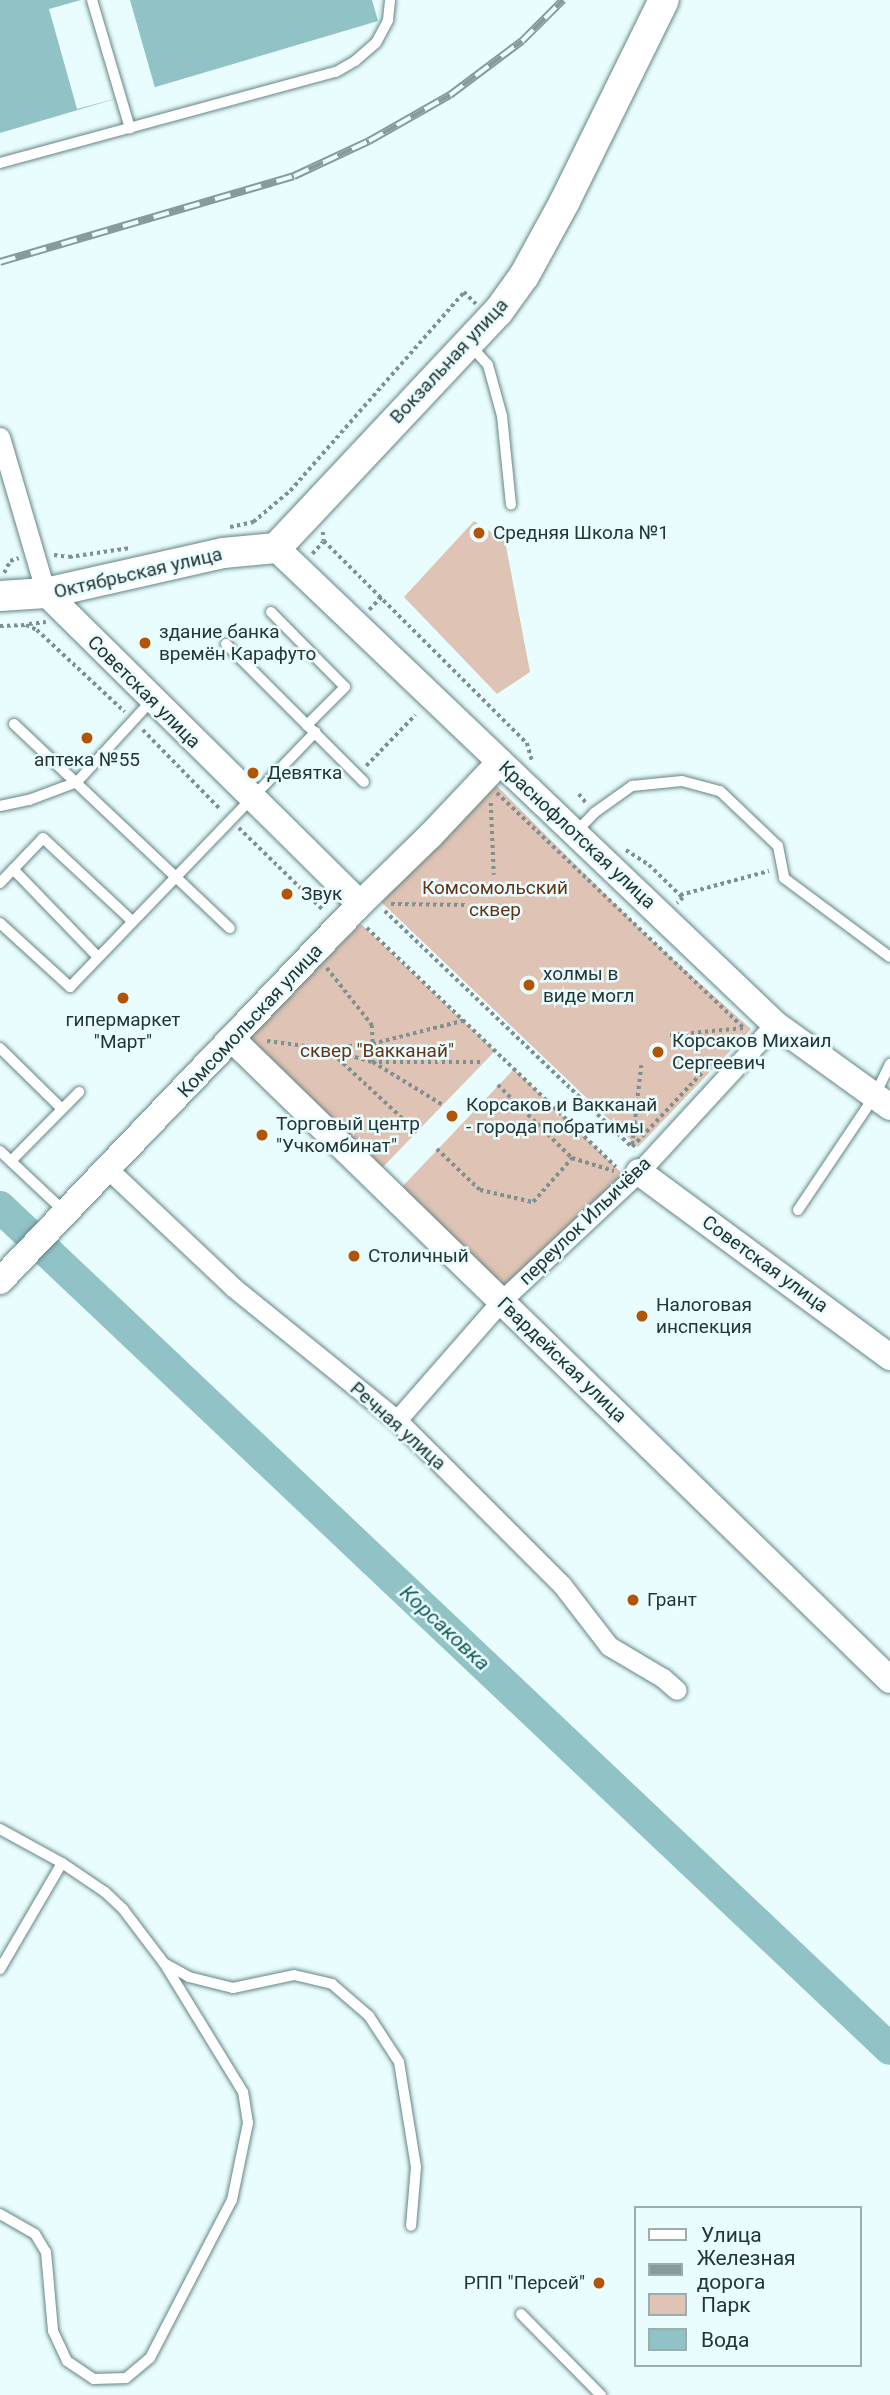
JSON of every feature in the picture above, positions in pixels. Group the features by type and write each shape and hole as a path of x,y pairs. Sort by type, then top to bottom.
{"main road":[{"name":"Вокзальная улица","path":"276,548 498,312 524,276 565,201 664,0"},
{"name":"Октябрьская улица","path":"0,596 46,593 223,553 276,548"},
{"name":"Краснофлотская улица","path":"276,548 775,1024 882,1102"},
{"name":"Советская улица","path":"46,593 251,798 360,914"},
{"name":"Комсомольская улица","path":"9,1267 60,1221 233,1040 360,914 500,762"},
{"name":"Гвардейская улица","path":"233,1040 890,1680"},
{"name":"Советская улица","path":"635,1160 890,1357"}],"street":[{"name":"Советская улица","path":"1,446 46,593"},
{"name":"переулок Ильичёва","path":"397,1420 501,1301 635,1160 775,1024"},
{"name":"Речная улица","path":"109,1170 233,1287 397,1420 562,1585 609,1646 663,1678 677,1690"}],"lane":[{"path":"92,0 130,128"},
{"path":"0,163 336,72 355,61 376,43 388,19 390,0"},
{"path":"469,342 488,365 502,416 511,505"},
{"path":"0,923 70,987 251,798 345,687 271,612"},
{"path":"226,644 361,778"},
{"path":"0,806 29,800 77,782 152,700"},
{"path":"15,724 230,928"},
{"path":"575,832 594,813 632,786 682,781 720,791 778,846 784,878 890,957"},
{"path":"0,883 43,838 132,921"},
{"path":"13,869 98,957"},
{"path":"0,1048 62,1109"},
{"path":"797,1210 882,1102 890,1064"},
{"path":"11,1161 79,1092"},
{"path":"0,1151 60,1221"},
{"path":"0,1829 62,1863 105,1892 123,1909 164,1963 243,2092 248,2123 232,2200 150,2358 126,2378 94,2379 67,2361 53,2331 46,2252 35,2234 0,2214"},
{"path":"0,1969 62,1863"},
{"path":"164,1963 188,1977 233,1988 294,1975 332,1984 369,2017 399,2062 402,2075 416,2167 411,2226"},
{"path":"521,2314 601,2395"}],"path":[{"path":"219,529 253,522 289,491 464,292"},
{"path":"324,541 527,743 530,758 540,767"},
{"path":"48,549 53,555 68,557 140,546"},
{"path":"0,570 9,561"},
{"path":"0,626 26,625 37,630 134,720 327,914"},
{"path":"361,778 415,715"},
{"path":"494,875 490,786 744,1028"},
{"path":"619,847 649,865 681,897 782,868"},
{"path":"466,905 378,904 635,1160"},
{"path":"360,914 464,1021 623,1174 572,1158 498,1085"},
{"path":"323,963 372,1025 373,1044"},
{"path":"328,1049 373,1044 464,1021"},
{"path":"670,1035 744,1028"},
{"path":"735,1038 744,1028"},
{"path":"260,1040 328,1049 372,1062 443,1105"},
{"path":"328,1049 417,1132"},
{"path":"635,1160 716,1058"},
{"path":"372,1062 483,1062"},
{"path":"635,1160 642,1066"},
{"path":"437,1149 480,1190 533,1202 572,1158"}],"green space":[{"path":"474,521 505,541 530,672 497,694 404,597"},
{"name":"Комсомольский сквер","path":"492,781 646,935 751,1029 638,1147 378,899"},
{"name":"сквер \"Вакканай\"","path":"361,924 495,1051 382,1168 247,1038"},
{"path":"514,1069 623,1174 505,1288 401,1188"}],"water":[{"path":"0,0 372,0 378,21 0,133"}],"pier":[{"path":"81,0 130,0 155,88 77,109 49,9"}],"waterway":[{"name":"Корсаковка","path":"0,1207 890,2049"}],"railway":[{"path":"0,262 294,176 369,141 450,95 522,41 563,0"}],"place":[{"name":"Средняя Школа №1","path":"479,533"},
{"name":"здание банка времён Карафуто","path":"145,643"},
{"name":"аптека №55","path":"87,738"},
{"name":"Девятка","path":"253,773"},
{"name":"Звук","path":"287,894"},
{"name":"холмы в виде могл","path":"529,985"},
{"name":"гипермаркет \"Март\"","path":"123,998"},
{"name":"Корсаков Михаил Сергеевич","path":"658,1052"},
{"name":"Корсаков и Вакканай - города побратимы","path":"452,1116"},
{"name":"Торговый центр \"Учкомбинат\"","path":"262,1135"},
{"name":"Столичный","path":"354,1256"},
{"name":"Налоговая инспекция","path":"642,1316"},
{"name":"Грант","path":"633,1600"},
{"name":"РПП \"Персей\"","path":"599,2283"}]}
